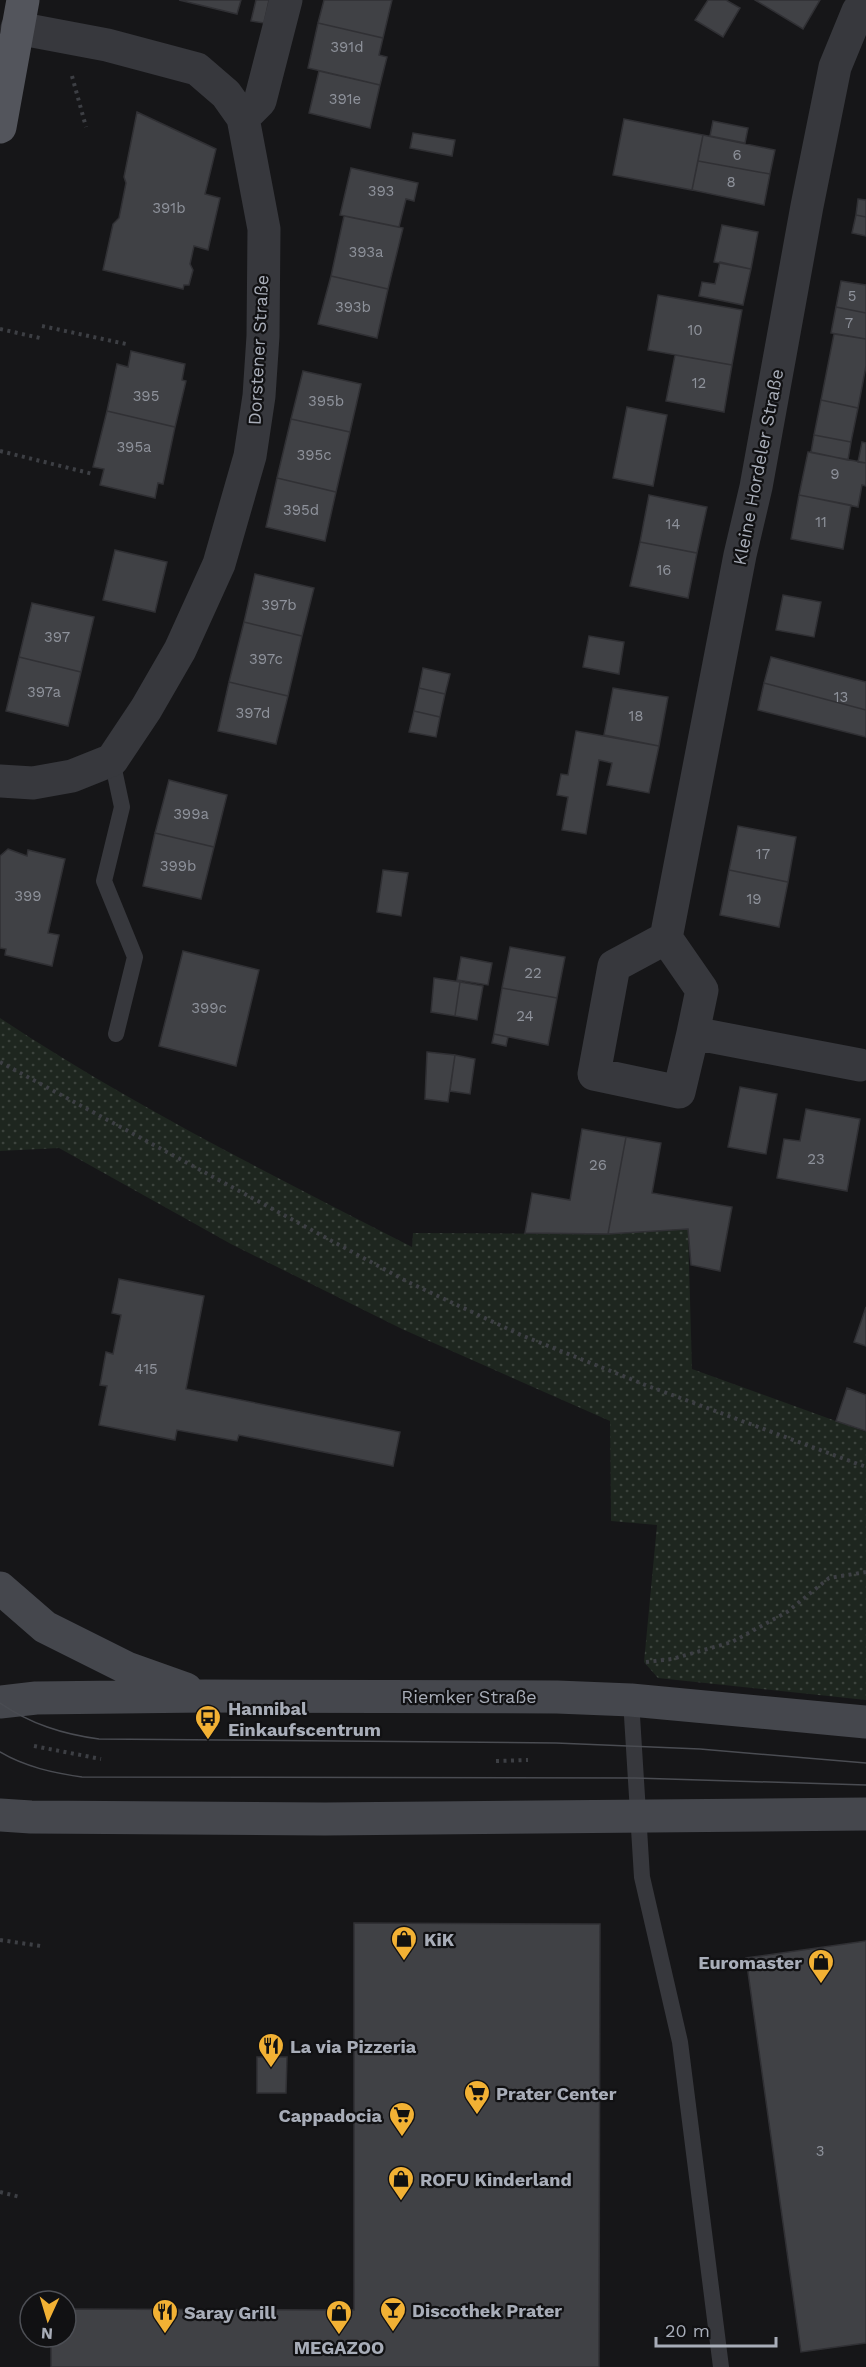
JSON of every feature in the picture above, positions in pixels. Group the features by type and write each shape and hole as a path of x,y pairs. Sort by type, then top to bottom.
{"main road":[{"name":"Dorstener Straße","path":"0,127 20,14"},
{"path":"0,1588 45,1627 127,1668 205,1696"},
{"name":"Riemker Straße","path":"0,1702 36,1698 205,1696 531,1696 632,1700 866,1722"},
{"path":"0,1815 325,1819 866,1814"}],"street":[{"path":"243,118 260,101 286,0"},
{"name":"Kleine Hordeler Straße","path":"666,938 740,555 756,487 835,67 858,11 866,3"},
{"name":"Dorstener Straße","path":"20,14 107,45 197,69 226,94 243,118 264,230 260,376 250,456 219,564 180,650 146,709 112,760"},
{"path":"0,781 33,783 72,776 112,760"},
{"path":"666,938 702,990 693,1033 679,1092 594,1074 614,966 666,938"},
{"path":"693,1033 860,1065"}],"lane":[{"path":"112,760 122,807 104,881 135,957 116,1034"},
{"path":"632,1700 642,1876 680,2043 721,2367"}],"path":[{"path":"42,326 126,344"},
{"path":"0,329 40,338"},
{"path":"0,451 93,474"},
{"path":"0,1062 397,1276 521,1335 866,1467"},
{"path":"640,1662 672,1659 732,1642 787,1612 829,1578 866,1572"},
{"path":"34,1746 100,1759"},
{"path":"496,1761 528,1760"},
{"path":"0,1940 41,1946"},
{"path":"0,2192 20,2196"}],"shaded area":[{"path":"0,1018 151,1110 412,1247 413,1233 608,1234 688,1229 692,1369 866,1432 866,1700 658,1678 644,1662 657,1525 611,1521 610,1421 402,1329 231,1244 59,1148 0,1151"}],"building":[{"path":"179,0 241,0 237,14"},
{"path":"256,0 269,0 264,23 251,21"},
{"path":"324,0 392,0 383,38 318,23"},
{"path":"708,0 726,0 740,8 723,37 695,20"},
{"path":"755,0 820,0 803,29"},
{"path":"318,23 383,38 379,55 387,57 380,85 308,68"},
{"path":"319,71 380,85 370,128 309,113"},
{"path":"137,112 216,149 205,194 220,198 208,250 194,246 190,264 193,270 189,285 184,285 183,289 103,270 113,224 119,218 126,183 124,177"},
{"path":"624,119 703,135 692,190 613,175"},
{"path":"713,121 748,128 745,143 710,136"},
{"path":"413,133 455,140 452,156 410,148"},
{"path":"703,135 775,150 770,174 698,161"},
{"path":"698,161 770,174 764,205 692,190"},
{"path":"351,168 418,183 414,201 406,199 399,227 340,215"},
{"path":"858,199 866,200 866,217 856,215"},
{"path":"856,215 866,217 866,236 852,233"},
{"path":"344,216 403,228 388,289 331,276"},
{"path":"722,225 758,232 751,269 714,262"},
{"path":"720,262 751,269 743,305 699,296 702,282 715,284"},
{"path":"331,276 388,289 377,338 318,324"},
{"path":"841,281 866,285 866,313 836,307"},
{"path":"658,295 742,310 732,365 648,350"},
{"path":"836,307 866,313 866,339 831,333"},
{"path":"834,334 866,339 866,366 858,408 821,400"},
{"path":"131,351 185,364 182,380 186,381 175,427 107,411 117,364 128,367"},
{"path":"675,355 732,365 724,412 666,401"},
{"path":"303,371 361,384 350,432 291,419"},
{"path":"821,400 858,408 851,442 814,435"},
{"path":"627,407 667,415 653,486 613,478"},
{"path":"107,411 175,427 163,484 158,483 155,498 100,485 104,469 93,467"},
{"path":"291,419 350,432 336,492 277,478"},
{"path":"814,435 851,442 848,460 811,452"},
{"path":"862,442 866,443 866,463 858,462"},
{"path":"808,452 866,463 866,486 862,485 858,507 799,495"},
{"path":"277,478 336,492 325,541 266,527"},
{"path":"649,495 707,507 697,553 640,542"},
{"path":"799,495 851,505 843,549 791,539"},
{"path":"640,542 697,553 688,598 630,586"},
{"path":"115,550 167,562 155,612 103,600"},
{"path":"255,574 314,588 302,636 244,622"},
{"path":"783,595 821,602 814,637 776,630"},
{"path":"32,603 94,617 81,672 19,657"},
{"path":"244,622 302,636 288,696 229,682"},
{"path":"589,636 624,642 619,674 583,667"},
{"path":"19,657 81,672 68,726 6,711"},
{"path":"771,657 866,682 866,710 764,683"},
{"path":"423,668 450,674 445,694 419,688"},
{"path":"229,682 288,696 276,744 218,731"},
{"path":"764,683 866,710 866,737 758,710"},
{"path":"419,688 445,694 440,717 414,711"},
{"path":"613,688 668,697 659,746 604,735"},
{"path":"414,711 440,717 436,737 409,732"},
{"path":"576,731 659,746 649,793 607,785 612,763 599,760 586,834 562,830 568,797 557,795 561,774 568,775"},
{"path":"169,780 227,795 214,847 155,833"},
{"path":"738,826 796,837 788,882 729,870"},
{"path":"155,833 214,847 201,899 143,886"},
{"path":"8,849 27,856 28,850 65,859 48,933 59,935 52,966 5,955 6,949 0,948 0,856"},
{"path":"383,870 408,873 401,916 377,912"},
{"path":"729,870 788,882 779,927 720,915"},
{"path":"510,947 565,957 557,998 502,988"},
{"path":"183,951 259,970 236,1066 159,1046"},
{"path":"461,957 492,963 488,985 457,980"},
{"path":"434,978 460,982 455,1016 431,1012"},
{"path":"460,982 483,986 477,1020 455,1016"},
{"path":"502,988 557,998 548,1045 494,1034"},
{"path":"494,1034 508,1037 506,1046 492,1043"},
{"path":"427,1052 455,1055 448,1102 425,1099"},
{"path":"455,1055 475,1059 470,1094 450,1091"},
{"path":"740,1087 777,1094 766,1154 728,1147"},
{"path":"806,1109 860,1119 847,1191 777,1178 784,1139 800,1141"},
{"path":"582,1129 626,1137 608,1234 525,1233 532,1193 570,1200"},
{"path":"626,1137 661,1143 652,1193 732,1207 720,1271 691,1265 688,1229 608,1234"},
{"path":"119,1279 204,1296 186,1389 400,1432 393,1466 239,1435 237,1441 177,1430 175,1440 99,1425 107,1386 100,1385 106,1352 113,1354 121,1315 112,1313"},
{"path":"866,1307 866,1346 854,1342"},
{"path":"847,1388 866,1395 866,1431 836,1421"},
{"name":"Prater Center","path":"354,1923 600,1924 599,2367 51,2367 51,2349 78,2349 78,2309 354,2310"},
{"path":"866,1941 866,2343 801,2352 746,1958"},
{"path":"257,2057 287,2057 286,2093 257,2093"}],"tram line":[{"path":"0,1703 23,1717 47,1727 99,1739 556,1743 700,1749 866,1763"},
{"path":"0,1752 40,1769 82,1777 635,1778 866,1785"}],"place":[{"name":"Hannibal Einkaufscentrum","path":"208,1741"},
{"name":"KiK","path":"404,1962"},
{"name":"Euromaster","path":"821,1985"},
{"name":"La via Pizzeria","path":"271,2069"},
{"name":"Prater Center","path":"477,2116"},
{"name":"Cappadocia","path":"402,2138"},
{"name":"ROFU Kinderland","path":"401,2202"},
{"name":"Discothek Prater","path":"393,2333"},
{"name":"Saray Grill","path":"165,2335"},
{"name":"MEGAZOO","path":"339,2336"}]}
